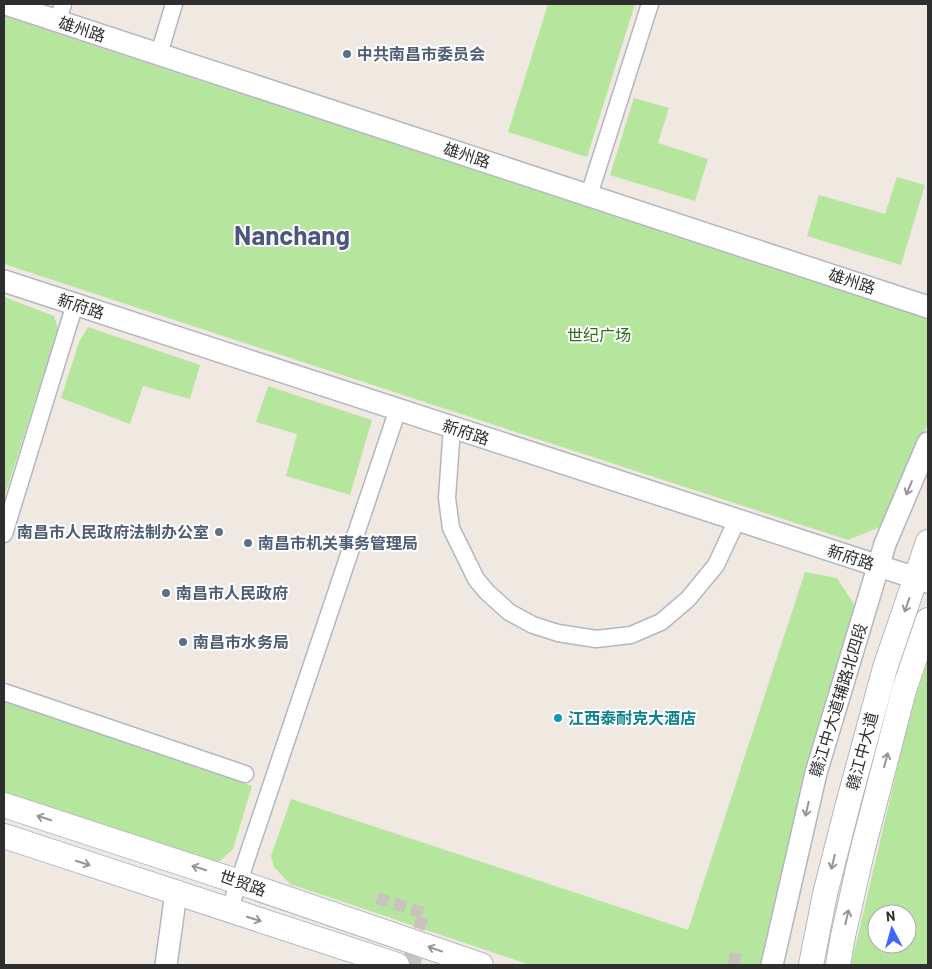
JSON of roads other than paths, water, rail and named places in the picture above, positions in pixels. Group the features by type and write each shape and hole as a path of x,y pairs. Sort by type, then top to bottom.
{"main road":[{"name":"赣江中大道","path":"811,965 825,894 885,668 922,580 928,542"},
{"name":"赣江中大道","path":"838,965 862,852 902,699 928,620"},
{"name":"世贸路","path":"4,805 239,882 481,965"},
{"name":"世贸路","path":"4,836 397,965"}],"street":[{"name":"雄州路","path":"6,4 60,12 159,54 928,307"},
{"path":"159,54 174,4"},
{"path":"589,195 650,4"},
{"name":"新府路","path":"4,281 922,580"},
{"path":"4,534 75,304"},
{"path":"229,911 398,409"},
{"path":"452,427 447,498 451,528 476,579 509,612 533,625 558,633 596,639 631,635 661,622 688,599 716,565 737,520"},
{"name":"赣江中大道辅路北四段","path":"772,965 816,773 884,544 928,443"},
{"path":"4,692 245,774"},
{"path":"166,965 176,893"}],"tunnel":[{"path":"377,898 424,913 407,965"},
{"path":"734,965 736,949"},
{"path":"409,961 422,965"}],"place":[{"name":"中共南昌市委员会","path":"347,54"},
{"name":"南昌市人民政府法制办公室","path":"219,532"},
{"name":"南昌市机关事务管理局","path":"248,543"},
{"name":"南昌市人民政府","path":"166,593"},
{"name":"南昌市水务局","path":"183,642"},
{"name":"江西泰耐克大酒店","path":"558,718"}],"district":[{"name":"Nanchang","path":"292,236"}],"park label":[{"name":"世纪广场","path":"599,335"}]}
